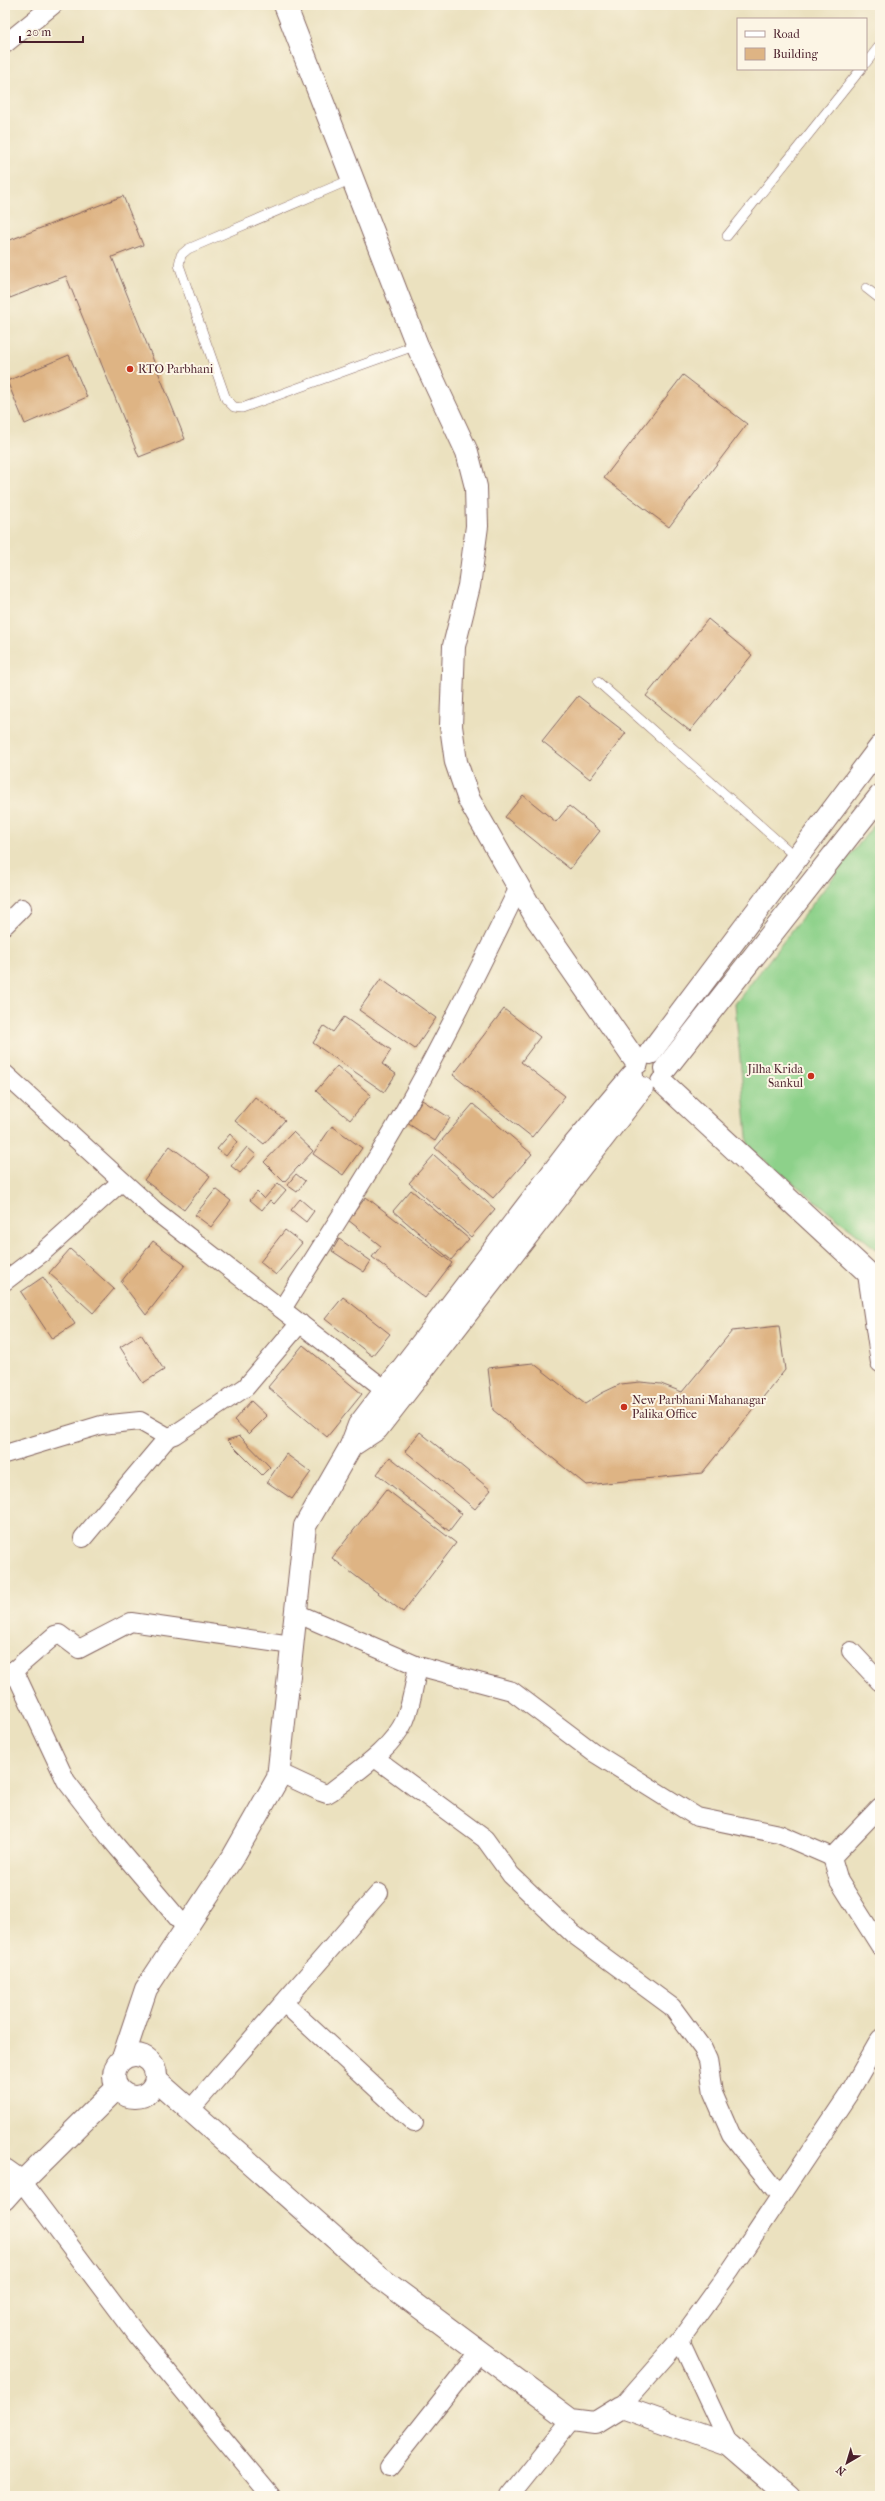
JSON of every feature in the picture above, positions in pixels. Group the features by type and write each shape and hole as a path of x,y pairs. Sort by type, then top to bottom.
{"street":[{"path":"5,44 53,5"},
{"path":"285,5 417,345 467,452 476,487 477,526 469,586 454,646 450,726 456,762 469,800 537,919 648,1072 874,1279 880,1363"},
{"path":"648,1072 797,858 880,747"},
{"path":"123,2058 131,2055 147,2058 156,2072 156,2080 153,2088 139,2097 130,2097 117,2088 114,2071 123,2058 146,1989 233,1857 278,1778 305,1526 351,1446 377,1429 393,1396 648,1072 880,796"},
{"path":"282,1309 372,1166 416,1090 465,998 519,887"},
{"path":"5,925 22,908"},
{"path":"8,1083 154,1210 393,1396"},
{"path":"5,1281 43,1252 122,1181"},
{"path":"83,1538 168,1437 174,1435 246,1387 300,1323"},
{"path":"5,1454 101,1425 140,1421 168,1437"},
{"path":"296,1613 418,1666 512,1691 593,1752 697,1817 779,1834 832,1857"},
{"path":"186,1928 113,1842 66,1781 10,1674 55,1635 59,1634 64,1636 74,1647 79,1649 131,1622 292,1645"},
{"path":"851,1652 880,1682"},
{"path":"278,1772 327,1794 375,1758 404,1721 418,1666"},
{"path":"375,1758 485,1839 511,1876 573,1934 672,2007 680,2016 708,2060 713,2093 731,2134 780,2196"},
{"path":"832,1857 880,1807"},
{"path":"832,1857 839,1881 880,1946"},
{"path":"190,2110 379,1893"},
{"path":"284,2002 414,2123"},
{"path":"156,2080 379,2276 571,2420 595,2422 622,2407 680,2340 848,2095 880,2039"},
{"path":"5,2201 13,2176 117,2088"},
{"path":"13,2176 137,2335 272,2496"},
{"path":"680,2340 729,2445"},
{"path":"389,2467 480,2352"},
{"path":"622,2407 729,2445 788,2496"},
{"path":"510,2496 571,2420"}],"lane":[{"path":"867,62 880,45"},
{"path":"727,236 860,70"},
{"path":"352,179 188,248 181,255 179,264 226,399 234,406 242,408 417,345"},
{"path":"866,288 880,299"},
{"path":"598,682 797,858"}],"green space":[{"name":"Jilha Krida Sankul","path":"880,817 880,1252 748,1147 735,1004"}],"building":[{"name":"RTO Parbhani","path":"123,196 143,245 112,257 185,439 139,457 66,276 10,298 5,285 5,242"},
{"path":"69,355 87,397 25,424 7,381"},
{"path":"683,375 747,424 669,527 604,478"},
{"path":"708,619 752,655 690,731 646,696"},
{"path":"578,696 626,733 590,779 542,741"},
{"path":"523,795 556,822 569,806 600,831 570,869 505,817"},
{"path":"381,979 436,1018 415,1049 359,1010"},
{"path":"504,1009 540,1037 521,1062 565,1096 532,1137 453,1075"},
{"path":"344,1017 391,1050 382,1064 396,1074 384,1092 313,1043 324,1026 333,1032"},
{"path":"337,1066 371,1095 350,1120 316,1091"},
{"path":"255,1097 285,1120 264,1144 235,1121"},
{"path":"422,1100 450,1118 435,1141 407,1123"},
{"path":"473,1104 532,1154 493,1198 435,1148"},
{"path":"332,1126 362,1148 343,1175 313,1154"},
{"path":"293,1132 313,1151 284,1182 264,1162"},
{"path":"230,1134 237,1142 226,1156 217,1149"},
{"path":"170,1146 210,1176 184,1210 144,1180"},
{"path":"247,1147 256,1155 240,1173 231,1166"},
{"path":"434,1155 495,1209 471,1237 409,1183"},
{"path":"296,1174 305,1181 297,1192 287,1185"},
{"path":"278,1183 286,1190 274,1204 270,1200 262,1210 250,1200 257,1192 264,1199"},
{"path":"216,1189 231,1201 211,1227 195,1215"},
{"path":"411,1190 469,1239 451,1260 393,1211"},
{"path":"366,1197 452,1263 425,1298 372,1257 381,1246 348,1220"},
{"path":"300,1199 314,1211 306,1222 291,1210"},
{"path":"285,1230 302,1243 276,1275 260,1262"},
{"path":"339,1239 371,1261 364,1272 332,1251"},
{"path":"153,1241 185,1265 146,1315 121,1282"},
{"path":"70,1249 114,1289 93,1313 49,1273"},
{"path":"43,1277 75,1324 52,1339 21,1292"},
{"path":"343,1297 390,1334 372,1356 325,1319"},
{"name":"New Parbhani Mahanagar Palika Office","path":"779,1326 785,1370 702,1473 586,1485 493,1410 488,1368 533,1363 585,1404 602,1393 621,1384 640,1382 661,1384 682,1392 732,1331"},
{"path":"141,1334 164,1370 143,1383 120,1347"},
{"path":"303,1345 362,1394 327,1437 268,1387"},
{"path":"251,1401 267,1416 249,1434 234,1420"},
{"path":"420,1432 491,1490 475,1509 405,1451"},
{"path":"240,1436 270,1467 262,1475 227,1440"},
{"path":"286,1454 311,1472 292,1499 267,1482"},
{"path":"390,1457 462,1514 449,1531 377,1474"},
{"path":"386,1489 456,1543 403,1612 332,1558"}],"place":[{"name":"RTO Parbhani","path":"130,369"},
{"name":"Jilha Krida Sankul","path":"811,1076"},
{"name":"New Parbhani Mahanagar Palika Office","path":"624,1407"}]}
